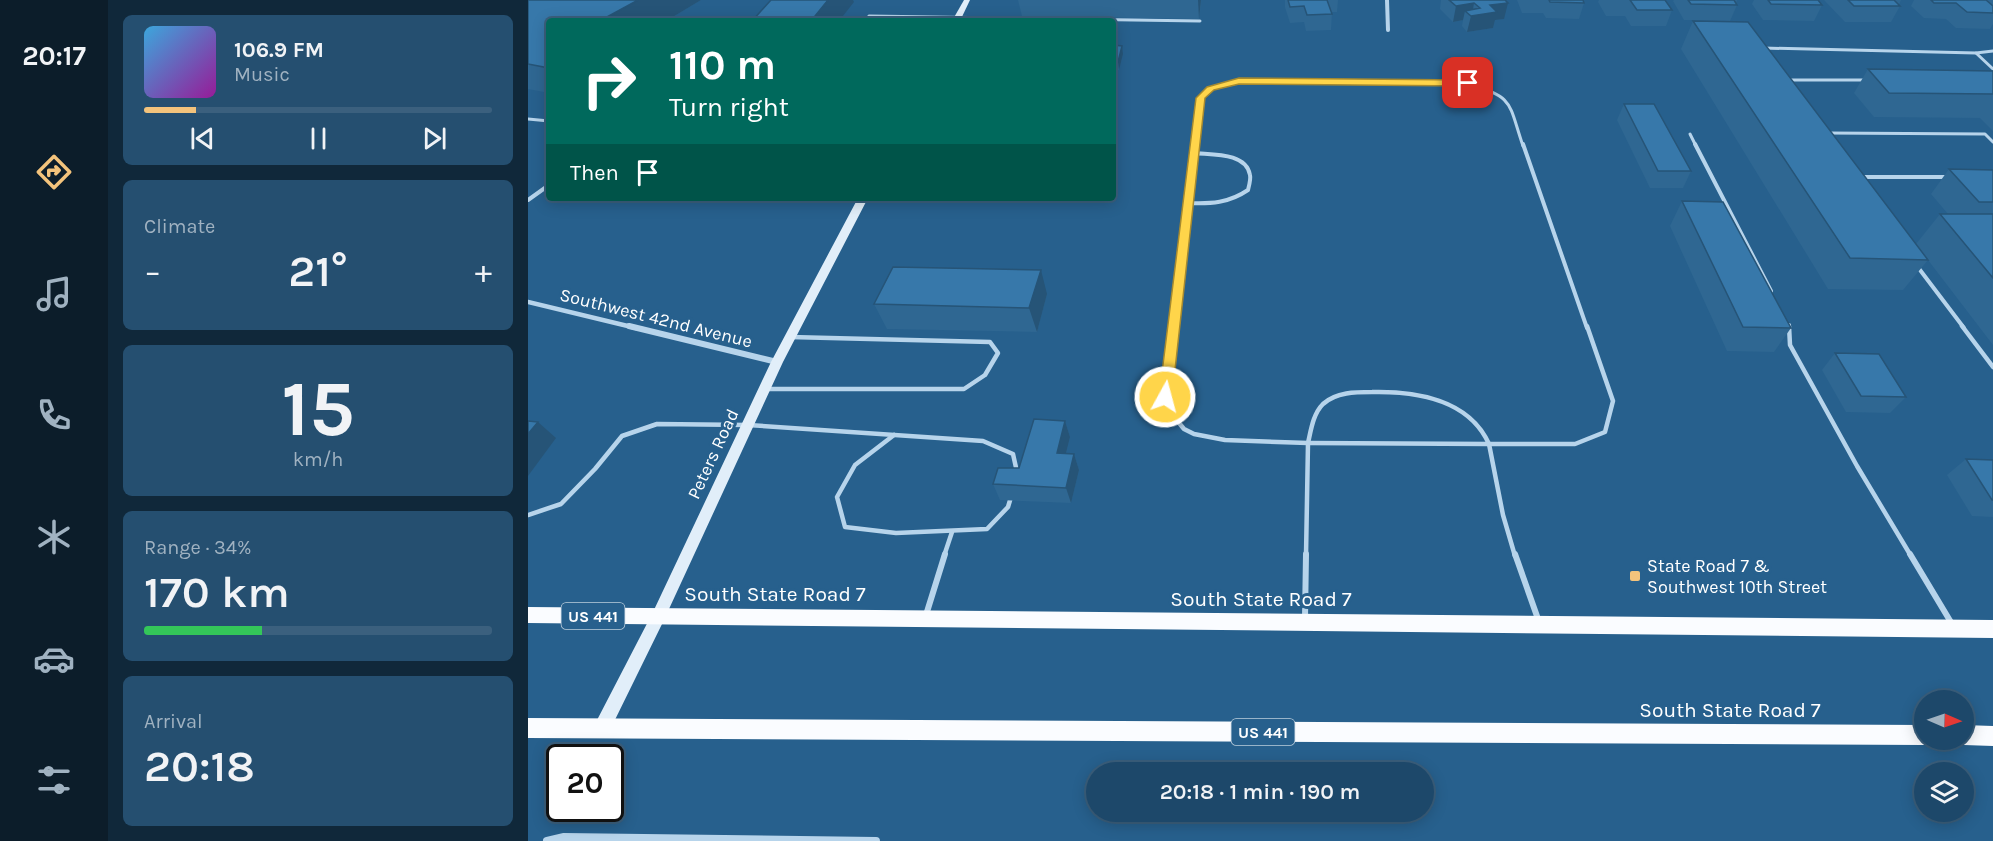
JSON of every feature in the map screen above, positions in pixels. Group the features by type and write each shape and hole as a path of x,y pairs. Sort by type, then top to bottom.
{"main road":[{"name":"South State Road 7","path":"528,615 1993,629"},
{"name":"South State Road 7","path":"528,728 1914,735"},
{"path":"1974,735 1993,735"}],"street":[{"path":"958,18 967,0"},
{"path":"1387,0 1388,30"},
{"name":"Peters Road","path":"602,728 658,617 777,362 861,201"},
{"name":"Southwest 42nd Avenue","path":"529,303 777,362"},
{"path":"547,841 564,837 876,841"}],"lane":[{"path":"868,18 869,16 928,18"},
{"path":"1116,20 1200,21"},
{"path":"1762,48 1976,53 1993,51"},
{"path":"1976,53 1993,69"},
{"path":"1786,80 1878,80"},
{"path":"1239,81 1468,83 1497,92 1507,100 1613,401 1605,432 1575,444 1308,443 1203,438 1183,428 1172,415 1165,397 1194,153 1201,98 1210,88 1239,81"},
{"path":"528,118 546,121"},
{"path":"1826,133 1985,134 1993,142"},
{"path":"1690,134 1772,294"},
{"path":"1188,203 1212,204 1235,200 1248,190 1250,175 1244,163 1228,156 1194,153"},
{"path":"1860,177 1949,177"},
{"path":"528,200 546,187"},
{"path":"1911,259 1993,367"},
{"path":"1783,315 1789,326 1790,345 1857,466 1955,629"},
{"path":"764,389 964,389 982,379 994,365 998,353 990,342 790,337"},
{"path":"1306,624 1308,443 1312,419 1323,403 1346,393 1399,392 1426,395 1456,407 1476,425 1489,443 1504,522 1540,625"},
{"path":"528,515 561,504 596,469 622,436 657,424 748,425 983,441 1013,454 1018,478"},
{"path":"894,435 855,465 837,497 845,527 896,533 987,529 1008,507 1014,488"},
{"path":"924,619 952,532"}],"building":[{"path":"528,0 638,0 607,17 613,18 546,18 546,67 528,64"},
{"path":"771,0 828,0 813,18 755,18"},
{"path":"1288,0 1327,0 1332,14 1307,15 1304,6 1290,7"},
{"path":"1449,0 1505,0 1508,3 1490,5 1497,12 1471,16 1465,11 1480,8 1474,3 1456,6"},
{"path":"1549,0 1583,0 1584,3 1550,2"},
{"path":"1630,0 1665,0 1672,10 1637,10"},
{"path":"1688,0 1734,0 1737,5 1691,4"},
{"path":"1768,0 1818,0 1822,5 1771,4"},
{"path":"1848,0 1894,0 1900,6 1854,6"},
{"path":"1931,0 1986,0 1993,6 1993,13 1967,12 1956,3 1934,3"},
{"path":"1693,21 1748,22 1928,260 1850,258"},
{"path":"1116,45 1122,46 1118,62 1116,62"},
{"path":"1868,69 1993,71 1993,94 1889,93"},
{"path":"1624,104 1654,104 1691,171 1658,171"},
{"path":"1949,169 1993,170 1993,202 1979,202"},
{"path":"1682,201 1723,202 1791,328 1743,327"},
{"path":"1940,214 1993,214 1993,278"},
{"path":"893,267 1041,270 1029,308 874,304"},
{"path":"1835,353 1879,354 1906,397 1861,396"},
{"path":"1034,419 1065,421 1057,453 1074,454 1066,488 993,484 998,468 1019,468"},
{"path":"528,421 538,422 528,434"},
{"path":"1966,459 1993,460 1993,500 1992,500"}],"place":[{"name":"State Road 7 & Southwest 10th Street","path":"1635,576"}],"route":[{"path":"1165,397 1201,98 1210,88 1239,81 1468,83"}]}
